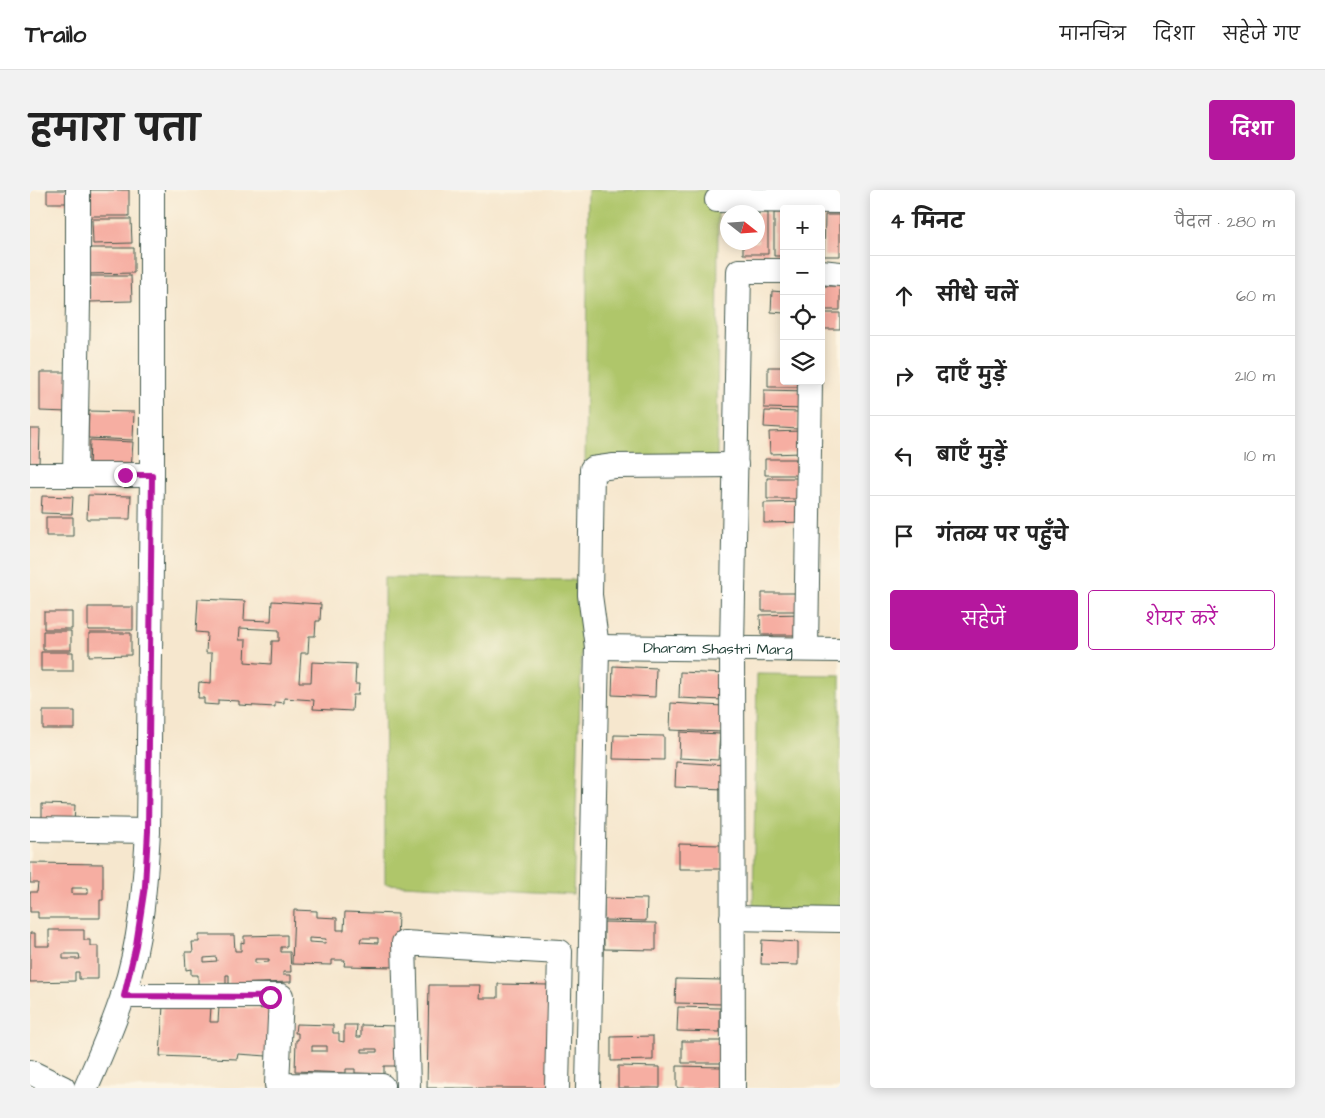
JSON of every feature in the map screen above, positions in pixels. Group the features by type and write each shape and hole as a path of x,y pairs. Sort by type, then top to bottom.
{"street":[{"path":"75,475 78,190"},
{"path":"86,1088 124,996 136,945 145,886 148,831 152,475 152,190"},
{"path":"717,200 840,202"},
{"path":"733,1088 732,648 739,271 780,271"},
{"path":"825,272 840,274"},
{"path":"806,649 810,385"},
{"path":"588,1088 596,647 590,595 592,469 614,466 736,465"},
{"path":"30,475 152,475"},
{"name":"Dharam Shastri Marg","path":"596,647 840,650"},
{"path":"30,829 148,831"},
{"path":"732,918 840,920"},
{"path":"408,1088 404,943 560,952 557,1088"},
{"path":"124,996 281,996 277,1085 382,1086"},
{"path":"30,1072 63,1088"}],"green space":[{"path":"588,190 840,190 748,205 720,205 720,210 718,210 717,457 585,463"},
{"path":"384,578 584,580 573,894 385,884"},
{"path":"757,674 840,675 840,910 753,909"}],"building":[{"path":"47,190 72,190 72,203 47,203"},
{"path":"90,190 129,190 129,216 90,216"},
{"path":"765,213 768,213 768,254 743,254 743,250 765,250"},
{"path":"774,213 780,213 780,256 774,256"},
{"path":"825,215 840,215 840,256 825,256"},
{"path":"92,219 131,219 132,243 93,244"},
{"path":"87,248 134,248 134,273 87,274"},
{"path":"89,276 131,276 132,301 89,302"},
{"path":"825,286 840,286 840,310 825,310"},
{"path":"772,291 780,292 780,313 771,312"},
{"path":"825,313 840,313 840,329 825,329"},
{"path":"768,367 780,367 780,385 807,385 807,387 768,387"},
{"path":"40,372 69,372 68,412 40,411"},
{"path":"764,390 808,391 808,409 764,408"},
{"path":"89,411 134,412 133,440 88,438"},
{"path":"765,411 798,412 798,429 764,427"},
{"path":"30,429 40,429 39,465 30,465"},
{"path":"801,431 802,453 770,454 769,432"},
{"path":"90,440 133,442 131,470 89,469"},
{"path":"765,459 796,459 796,475 765,475"},
{"path":"767,478 804,478 804,499 767,499"},
{"path":"88,495 131,496 130,519 87,519"},
{"path":"42,496 73,497 72,514 41,513"},
{"path":"807,502 807,522 764,523 764,503"},
{"path":"46,517 73,517 73,536 46,536"},
{"path":"762,593 799,593 799,611 762,611"},
{"path":"198,599 245,601 244,620 271,621 272,601 321,604 320,621 316,621 315,636 309,636 308,653 301,653 299,682 311,682 312,662 356,664 355,684 359,684 358,695 353,695 352,711 313,709 314,700 284,698 284,703 275,702 275,707 239,705 239,701 218,700 218,705 204,704 204,698 198,698 199,682 211,683 212,653 206,653 207,633 196,632","holes":["240,628 279,630 279,641 272,641 271,664 245,662 246,640 239,640"]},
{"path":"88,607 133,607 133,630 88,630"},
{"path":"44,612 72,612 72,629 44,629"},
{"path":"801,614 802,635 761,635 760,615"},
{"path":"43,631 71,631 71,650 43,650"},
{"path":"89,633 131,633 131,655 89,656"},
{"path":"41,652 73,652 73,671 41,671"},
{"path":"613,666 656,668 655,697 612,695"},
{"path":"680,672 725,674 723,700 679,698"},
{"path":"671,703 723,706 722,732 670,730"},
{"path":"43,711 75,711 75,729 43,729"},
{"path":"680,732 720,734 718,760 679,758"},
{"path":"614,735 664,736 664,760 613,759"},
{"path":"676,762 725,765 724,789 675,787"},
{"path":"42,804 75,805 74,824 42,823"},
{"path":"679,844 721,845 721,869 679,869"},
{"path":"30,863 103,864 103,900 100,900 100,918 38,918 38,912 30,912 30,892 37,892 38,883 30,883","holes":["72,888 88,888 88,894 72,894"]},
{"path":"604,898 647,899 646,921 604,920"},
{"path":"294,910 317,911 317,917 337,918 337,930 344,930 345,912 398,914 396,967 344,966 345,960 332,960 332,965 292,964","holes":["309,938 326,939 325,943 309,942","361,938 378,938 378,943 360,942"]},
{"path":"604,922 656,923 656,950 604,949"},
{"path":"49,930 84,930 84,940 90,940 90,946 98,946 98,979 79,979 79,972 75,972 75,981 30,982 30,933 35,933 35,946 49,946","holes":["63,954 79,954 80,959 63,959"]},
{"path":"199,935 234,935 235,951 241,951 241,942 244,943 244,936 287,935 287,947 281,947 281,952 290,952 291,972 283,972 283,975 291,975 291,982 229,984 229,975 226,975 226,984 198,985 198,975 191,975 191,969 186,970 185,952 193,952 192,942 199,942","holes":["216,957 217,961 204,962 204,958","255,959 269,959 269,962 255,963"]},
{"path":"762,940 798,942 798,965 761,964"},
{"path":"676,979 722,980 722,1004 675,1003"},
{"path":"498,984 549,985 550,1088 427,1088 429,985 480,985 479,998 498,998"},
{"path":"163,1005 211,1007 210,1022 218,1022 219,1007 270,1009 267,1056 238,1054 237,1059 160,1056"},
{"path":"678,1007 720,1008 720,1032 677,1031"},
{"path":"296,1024 333,1025 333,1033 339,1033 339,1041 344,1042 344,1025 357,1025 356,1037 361,1037 361,1025 397,1026 396,1066 384,1066 384,1074 355,1073 355,1069 346,1069 346,1073 295,1071 298,1033 295,1033","holes":["312,1046 327,1046 327,1051 312,1051","362,1049 377,1049 377,1052 362,1052"]},
{"path":"653,1036 653,1060 611,1061 611,1037"},
{"path":"682,1041 728,1041 728,1063 682,1063"},
{"path":"618,1066 660,1067 660,1088 618,1088"},
{"path":"677,1066 722,1067 722,1088 677,1088"}],"route":[{"path":"125,475 152,475 148,831 145,886 136,945 124,996 270,997"}]}
